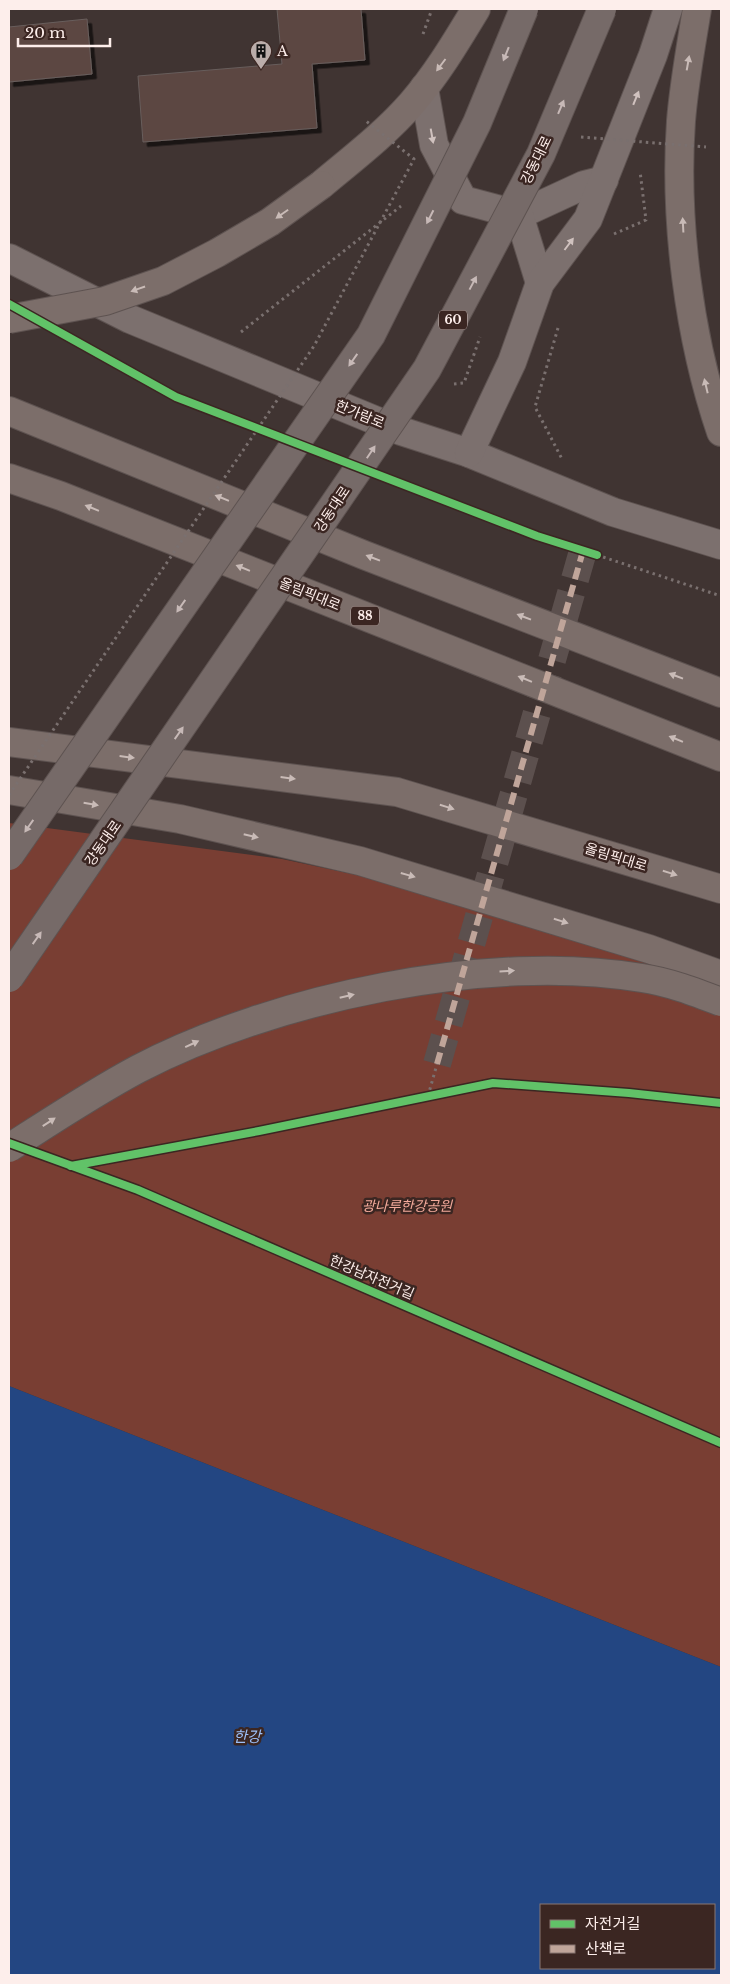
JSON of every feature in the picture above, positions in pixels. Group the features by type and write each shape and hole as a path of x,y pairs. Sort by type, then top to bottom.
{"highway":[{"path":"9,319 105,300 163,281 217,253 270,222 321,186 374,141 411,104 448,56 476,9"},
{"path":"697,9 686,72 681,123 683,239 698,348 708,392 721,432"},
{"path":"9,411 374,559 721,693"},
{"name":"올림픽대로","path":"9,478 70,500 721,757"},
{"name":"올림픽대로","path":"9,742 397,792 721,889"},
{"path":"9,790 180,820 350,858 514,906 649,949 721,975"},
{"path":"649,949 721,986"},
{"path":"9,1148 71,1107 138,1069 201,1040 263,1018 329,1000 389,987 449,977 508,971 606,973 643,978 685,989 721,1002"}],"main road":[{"path":"9,856 371,335 477,123 524,9"},
{"name":"강동대로","path":"9,978 427,370 541,154 602,9"}],"street":[{"path":"468,454 512,362 540,283 588,219 654,55 668,9"},
{"path":"424,88 434,146 463,200 519,215 584,186 604,180"},
{"path":"519,215 540,283"},
{"name":"한가람로","path":"9,258 130,319 401,431 468,454 613,512 721,545"}],"path":[{"path":"421,41 432,9"},
{"path":"9,795 314,346 369,246 414,159 366,121"},
{"path":"581,137 706,147"},
{"path":"636,141 637,150"},
{"path":"609,236 646,220 639,168"},
{"path":"560,323 535,408 565,465"},
{"path":"251,425 269,432"},
{"path":"594,554 721,596"},
{"path":"428,1096 437,1064"},
{"path":"419,1098 438,1094"}],"green space":[{"name":"광나루한강공원","path":"9,823 282,859 520,910 721,981 721,1667 9,1386"}],"water":[{"name":"한강","path":"9,1386 721,1667 721,1975 9,1975"}],"building":[{"name":"A","path":"277,9 361,9 365,60 312,64 317,128 143,142 138,76 282,64"},
{"path":"87,19 92,74 9,82 9,27"}],"tunnel":[{"path":"437,1064 583,551"}],"marked path":[{"path":"437,1064 583,551"}],"cycle path":[{"path":"9,304 176,397 537,536 597,555"},
{"path":"71,1166 259,1131 493,1083 629,1093 721,1103"},
{"name":"한강남자전거길","path":"9,1143 138,1190 721,1443"}],"place":[{"name":"A","path":"261,70"}]}
